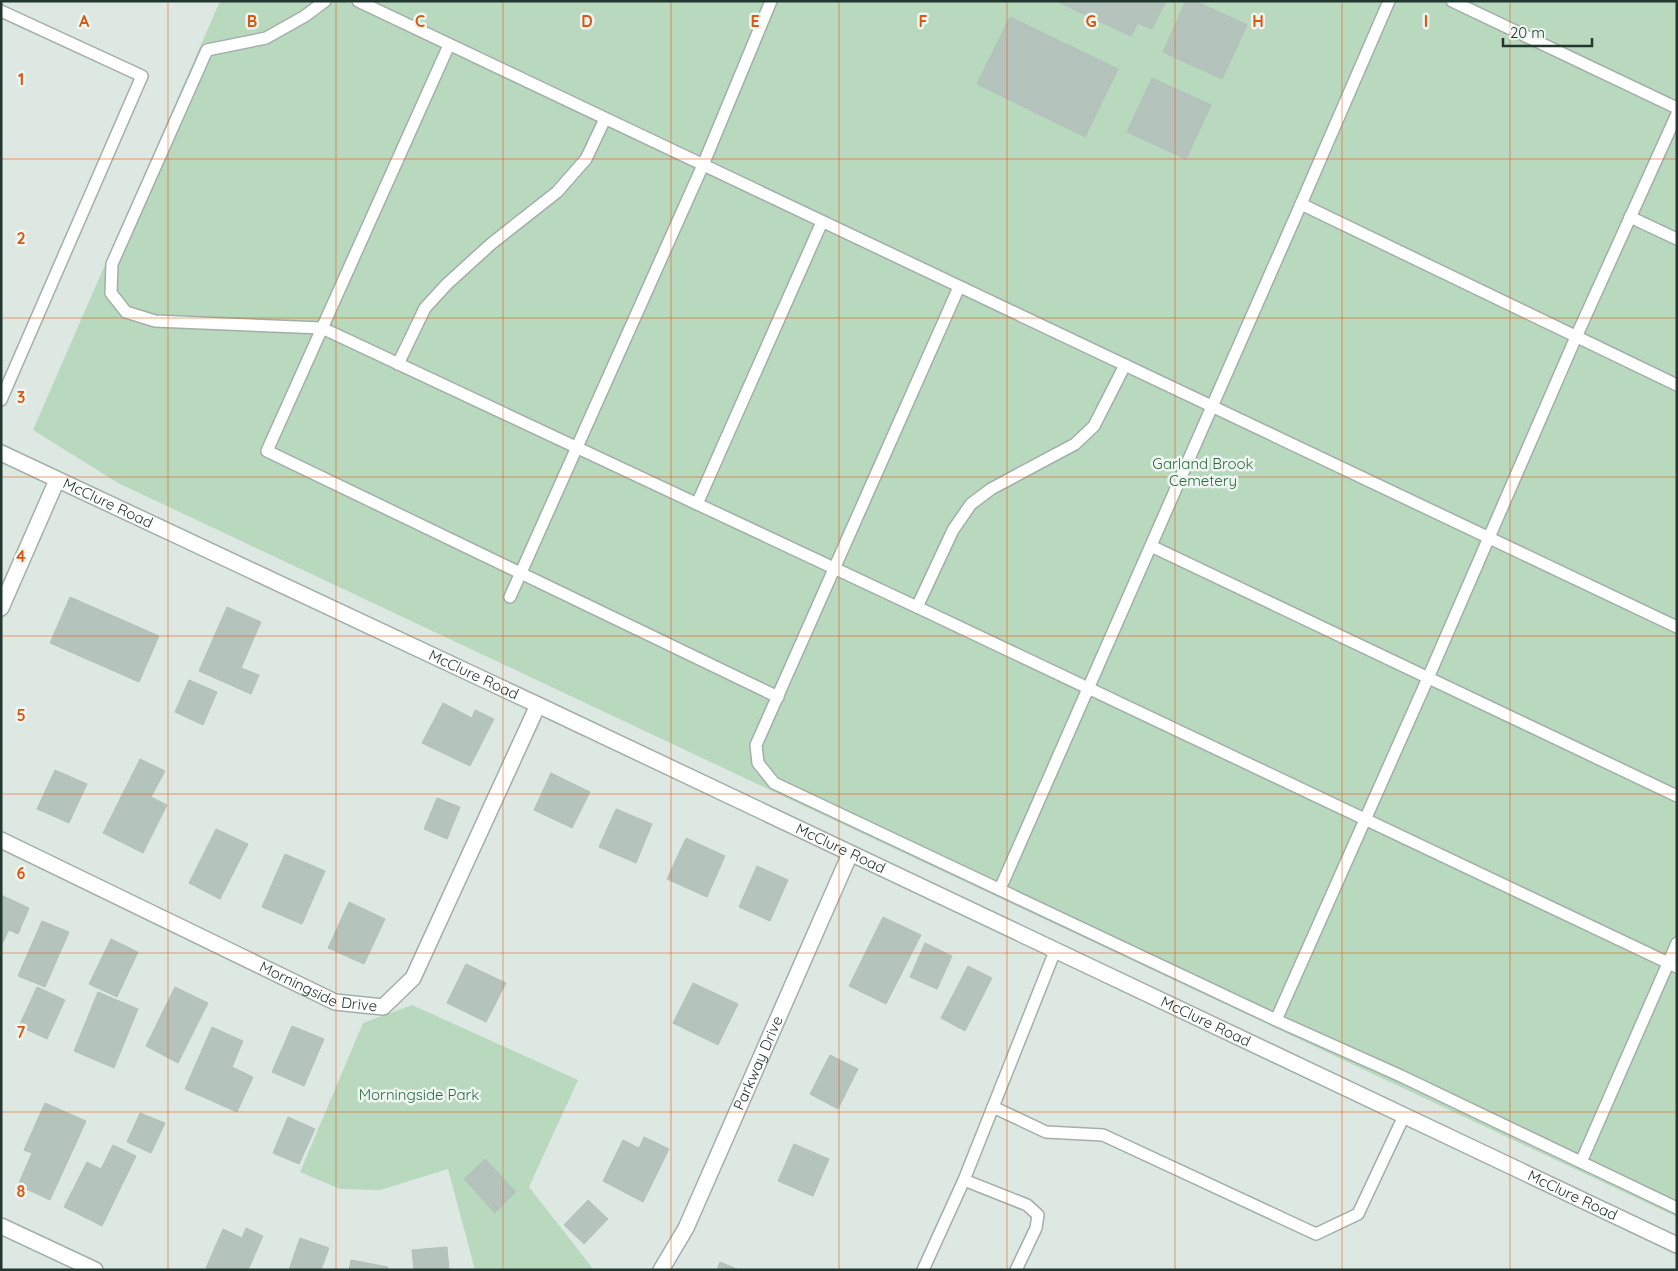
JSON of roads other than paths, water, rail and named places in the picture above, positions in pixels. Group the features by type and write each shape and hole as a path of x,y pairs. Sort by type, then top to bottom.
{"street":[{"name":"McClure Road","path":"1,454 538,705 1677,1245"},
{"path":"1,608 57,480"},
{"name":"Morningside Drive","path":"1,840 335,1002 383,1008 413,978 538,705"},
{"name":"Parkway Drive","path":"661,1270 686,1228 850,854"},
{"path":"1,1226 95,1270"}],"lane":[{"path":"325,1 305,16 266,38 207,50 112,264 111,293 126,312 155,321 322,328 835,568 1672,965"},
{"path":"358,1 1677,627"},
{"path":"510,597 703,165 772,1"},
{"path":"1000,889 1389,1"},
{"path":"1452,1 1677,108"},
{"path":"1,11 142,76 1,400"},
{"path":"449,45 267,450 778,697"},
{"path":"1276,1020 1428,678 1576,337 1677,114"},
{"path":"398,364 425,308 447,284 491,244 557,192 586,159 605,119"},
{"path":"1301,204 1677,385"},
{"path":"1630,217 1677,239"},
{"path":"697,504 822,222"},
{"path":"959,287 756,745 758,763 774,783 1276,1020 1401,1076 1677,1208"},
{"path":"917,607 953,530 972,504 991,490 1075,444 1094,426 1125,365"},
{"path":"1151,546 1677,796"},
{"path":"1581,1162 1672,965 1677,943"},
{"path":"923,1270 964,1180 1055,950"},
{"path":"993,1107 1046,1132 1103,1136 1316,1234 1358,1214 1404,1116"},
{"path":"964,1180 1027,1205 1038,1215 1036,1228 1016,1270"}],"park label":[{"name":"Garland Brook Cemetery","path":"1203,472"},
{"name":"Morningside Park","path":"419,1095"}]}
